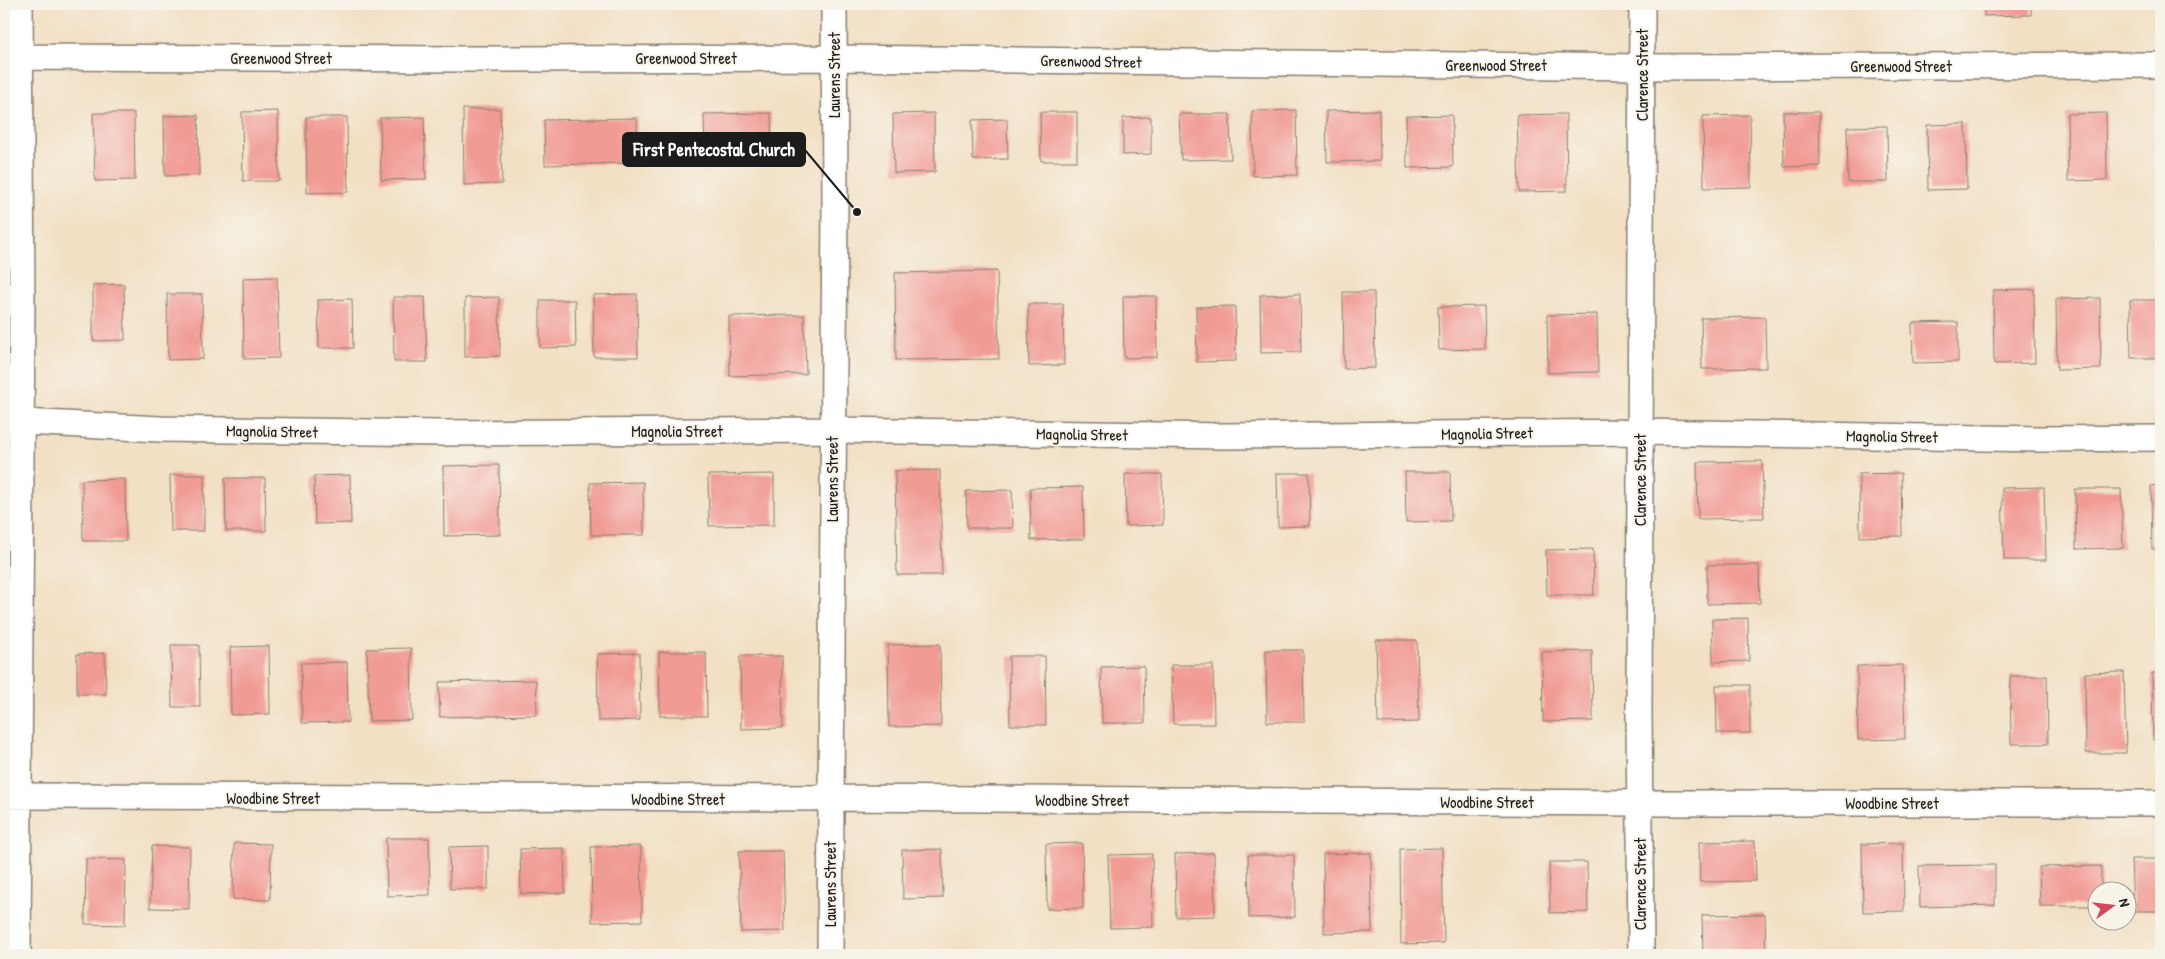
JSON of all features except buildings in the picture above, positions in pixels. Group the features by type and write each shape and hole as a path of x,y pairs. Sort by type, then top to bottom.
{"street":[{"path":"18,955 11,796 12,422 22,291 20,4"},
{"name":"Laurens Street","path":"830,955 834,4"},
{"name":"Clarence Street","path":"1641,955 1640,432 1642,4"},
{"name":"Greenwood Street","path":"20,57 834,58 1642,67 2161,65"},
{"name":"Magnolia Street","path":"12,422 160,429 441,433 832,430 1224,436 1640,432 2040,439 2161,438"},
{"name":"Woodbine Street","path":"11,796 831,798 1640,803 2161,803"}],"place":[{"name":"First Pentecostal Church","path":"857,212"}]}
